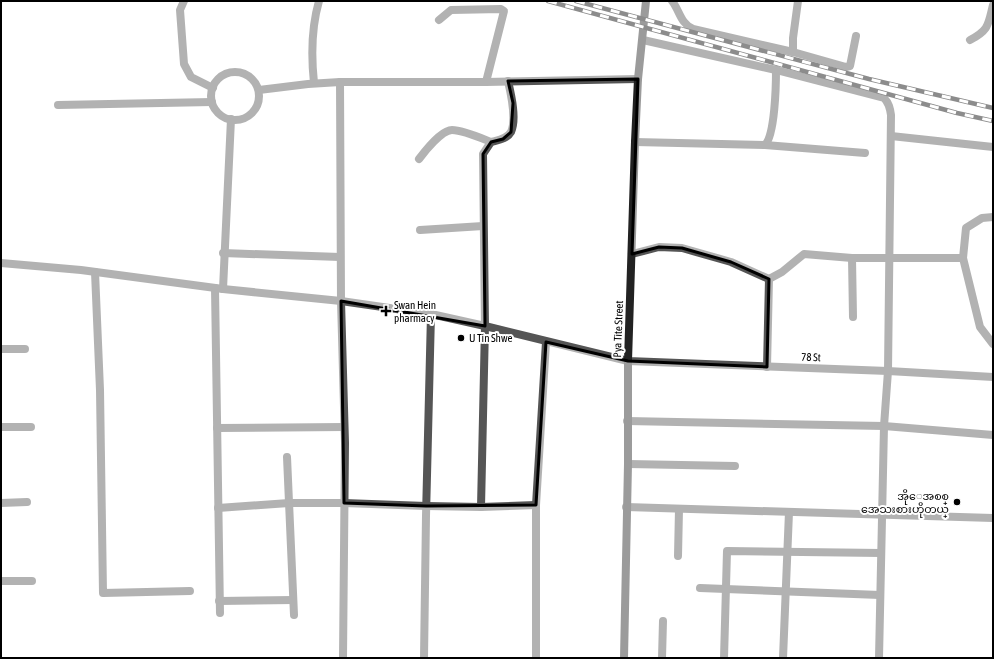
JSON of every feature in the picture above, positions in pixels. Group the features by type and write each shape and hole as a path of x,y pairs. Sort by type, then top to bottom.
{"street":[{"path":"184,1 180,10 184,64 191,76 213,88"},
{"path":"314,83 311,48 318,1"},
{"name":"Pya Tite Street","path":"624,658 628,464 628,361 635,142 638,79 646,1"},
{"path":"672,1 682,21 691,29 793,52 849,67 856,36"},
{"path":"793,52 793,38 798,1"},
{"path":"970,40 981,34 988,26 993,5"},
{"path":"439,20 451,10 501,9 504,11 486,82"},
{"path":"643,40 776,70 884,98 890,107 891,136 888,371 884,426 878,658"},
{"path":"765,145 769,139 775,103 776,70"},
{"path":"234,72 243,73 251,78 259,90 258,104 253,112 245,118 236,120 227,119 219,114 212,102 211,97 213,88 218,80 225,74 234,72"},
{"path":"259,90 314,83 340,82 486,82 638,79"},
{"path":"419,159 441,135 449,130 458,131 491,142 503,139 511,132 513,103 508,81"},
{"path":"340,82 340,257 344,428 345,565 343,658"},
{"path":"58,105 212,102"},
{"path":"220,613 217,428 219,288 224,253 231,119"},
{"path":"891,136 993,147"},
{"path":"481,507 485,326 483,154 491,142"},
{"path":"635,142 765,145 865,153"},
{"path":"993,217 982,218 966,228 963,258 980,327 993,344"},
{"path":"420,230 483,226"},
{"path":"632,254 659,247 682,248 730,262 768,279"},
{"path":"224,253 340,257"},
{"path":"768,279 782,272 804,254 852,258 963,258"},
{"path":"852,258 853,317"},
{"name":"78 St","path":"1,263 95,272 219,288 341,301 431,314 628,361 888,371 993,377"},
{"path":"95,272 100,390 103,593 190,591"},
{"path":"767,367 768,279"},
{"path":"424,658 431,314"},
{"path":"536,658 536,505 546,342"},
{"path":"1,349 24,349"},
{"path":"627,420 884,426 993,435"},
{"path":"1,427 31,427"},
{"path":"217,428 344,428"},
{"path":"287,457 294,616"},
{"path":"628,464 735,466"},
{"path":"1,503 27,502"},
{"path":"218,508 289,503 481,507 536,505"},
{"path":"626,507 993,518"},
{"path":"678,556 679,509"},
{"path":"783,658 789,512"},
{"path":"724,658 727,551 881,553"},
{"path":"1,581 32,580"},
{"path":"700,588 880,595"},
{"path":"219,601 293,600"},
{"path":"662,658 663,621"}],"highlighted area":[{"path":"638,79 632,254 659,247 682,248 731,262 769,279 767,367 628,361 546,342 536,505 426,506 344,503 341,301 485,326 483,154 491,142 503,139 511,132 513,103 508,81"}],"railway":[{"path":"548,1 957,113 993,121"},
{"path":"576,1 869,79 993,108"}],"place":[{"name":"Swan Hein pharmacy","path":"386,311"},
{"name":"U Tin Shwe","path":"461,338"},
{"name":"အိုေအစစ္ အေသးစားဟိုတယ္","path":"957,502"}]}
